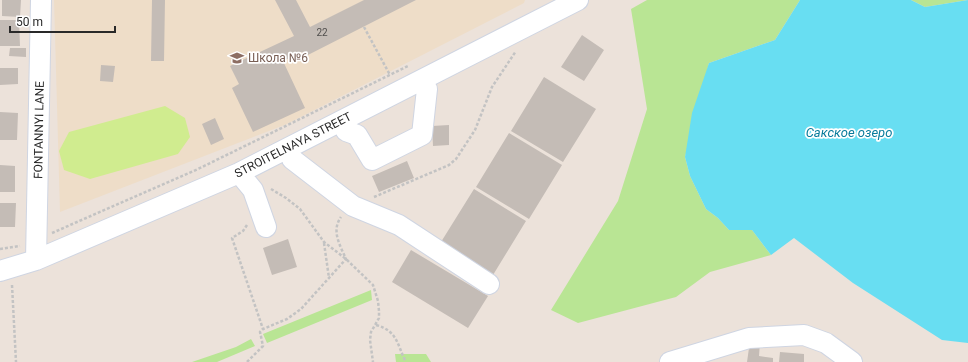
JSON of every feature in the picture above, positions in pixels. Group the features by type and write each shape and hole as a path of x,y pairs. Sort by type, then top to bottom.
{"street":[{"name":"FONTANNYI LANE","path":"32,248 41,0"},
{"path":"535,21 540,0"},
{"name":"STROITELNAYA STREET","path":"5,270 32,248 247,168 578,0"},
{"path":"256,226 253,190 247,168 285,162 292,159 471,66 486,46"},
{"path":"346,131 357,135 372,160 422,135 427,89"},
{"path":"292,159 353,206 399,225 489,284"},
{"path":"670,362 749,338 804,335 826,343 852,362"}],"path":[{"path":"364,26 390,75"},
{"path":"346,260 337,236 336,226 340,217 353,206 449,165 456,159 475,130 492,87 519,46"},
{"path":"0,249 32,248 411,65"},
{"path":"269,188 286,198 300,209 324,242 346,260 373,286 378,301 379,318 371,332 370,340 373,362"},
{"path":"256,226 243,231 232,238 263,329"},
{"path":"324,242 329,278"},
{"path":"247,362 260,349 263,343 260,332 263,329 287,319 301,309 346,260"},
{"path":"5,270 16,362"},
{"path":"376,325 385,328 395,336 406,362"}],"shaded area":[{"name":"Школа №6","path":"54,0 525,0 524,3 287,124 60,212"}],"green space":[{"path":"647,0 800,0 775,40 709,63 685,157 690,176 706,209 718,218 729,230 752,230 771,255 710,272 676,297 578,323 551,310 618,201 647,109 631,9"},
{"path":"911,0 968,0 925,7"},
{"path":"165,106 185,118 190,137 178,154 90,179 64,170 59,151 69,132"},
{"path":"371,290 372,300 267,343 263,334"},
{"path":"251,339 255,346 217,362 192,362 236,347"},
{"path":"395,354 426,354 431,362 396,362"}],"water":[{"name":"Сакское озеро","path":"800,0 911,0 925,7 968,0 968,343 942,340 853,283 794,238 771,255 752,230 729,230 718,218 706,209 690,176 685,157 692,113 709,63 775,40"}],"building":[{"path":"2,0 21,0 20,17 2,16"},
{"path":"152,0 165,0 164,61 151,61"},
{"path":"275,0 296,0 310,27 364,0 416,0 304,57 302,52 283,61 305,108 253,132 232,88 239,84 230,66 294,36"},
{"path":"0,20 19,20 20,46 0,46"},
{"path":"582,35 604,50 584,81 561,67"},
{"path":"10,48 26,48 26,57 9,56"},
{"path":"101,65 115,66 113,82 100,81"},
{"path":"0,68 18,68 18,84 0,85"},
{"path":"544,77 596,109 563,162 511,131"},
{"path":"0,112 18,113 17,140 0,140"},
{"path":"215,118 224,139 211,145 202,124"},
{"path":"449,125 449,145 433,146 432,126"},
{"path":"509,133 562,165 529,219 476,187"},
{"path":"407,161 414,178 379,192 372,176"},
{"path":"0,165 15,166 15,192 0,192"},
{"path":"474,189 526,221 493,275 441,242"},
{"path":"0,203 16,203 15,227 0,227"},
{"path":"288,239 297,267 272,275 263,248"},
{"path":"411,250 488,296 468,328 392,282"},
{"path":"750,341 760,342 759,356 773,358 773,362 747,362"},
{"path":"780,352 804,354 804,362 779,362"}],"place":[{"name":"Школа №6","path":"237,58"}]}
